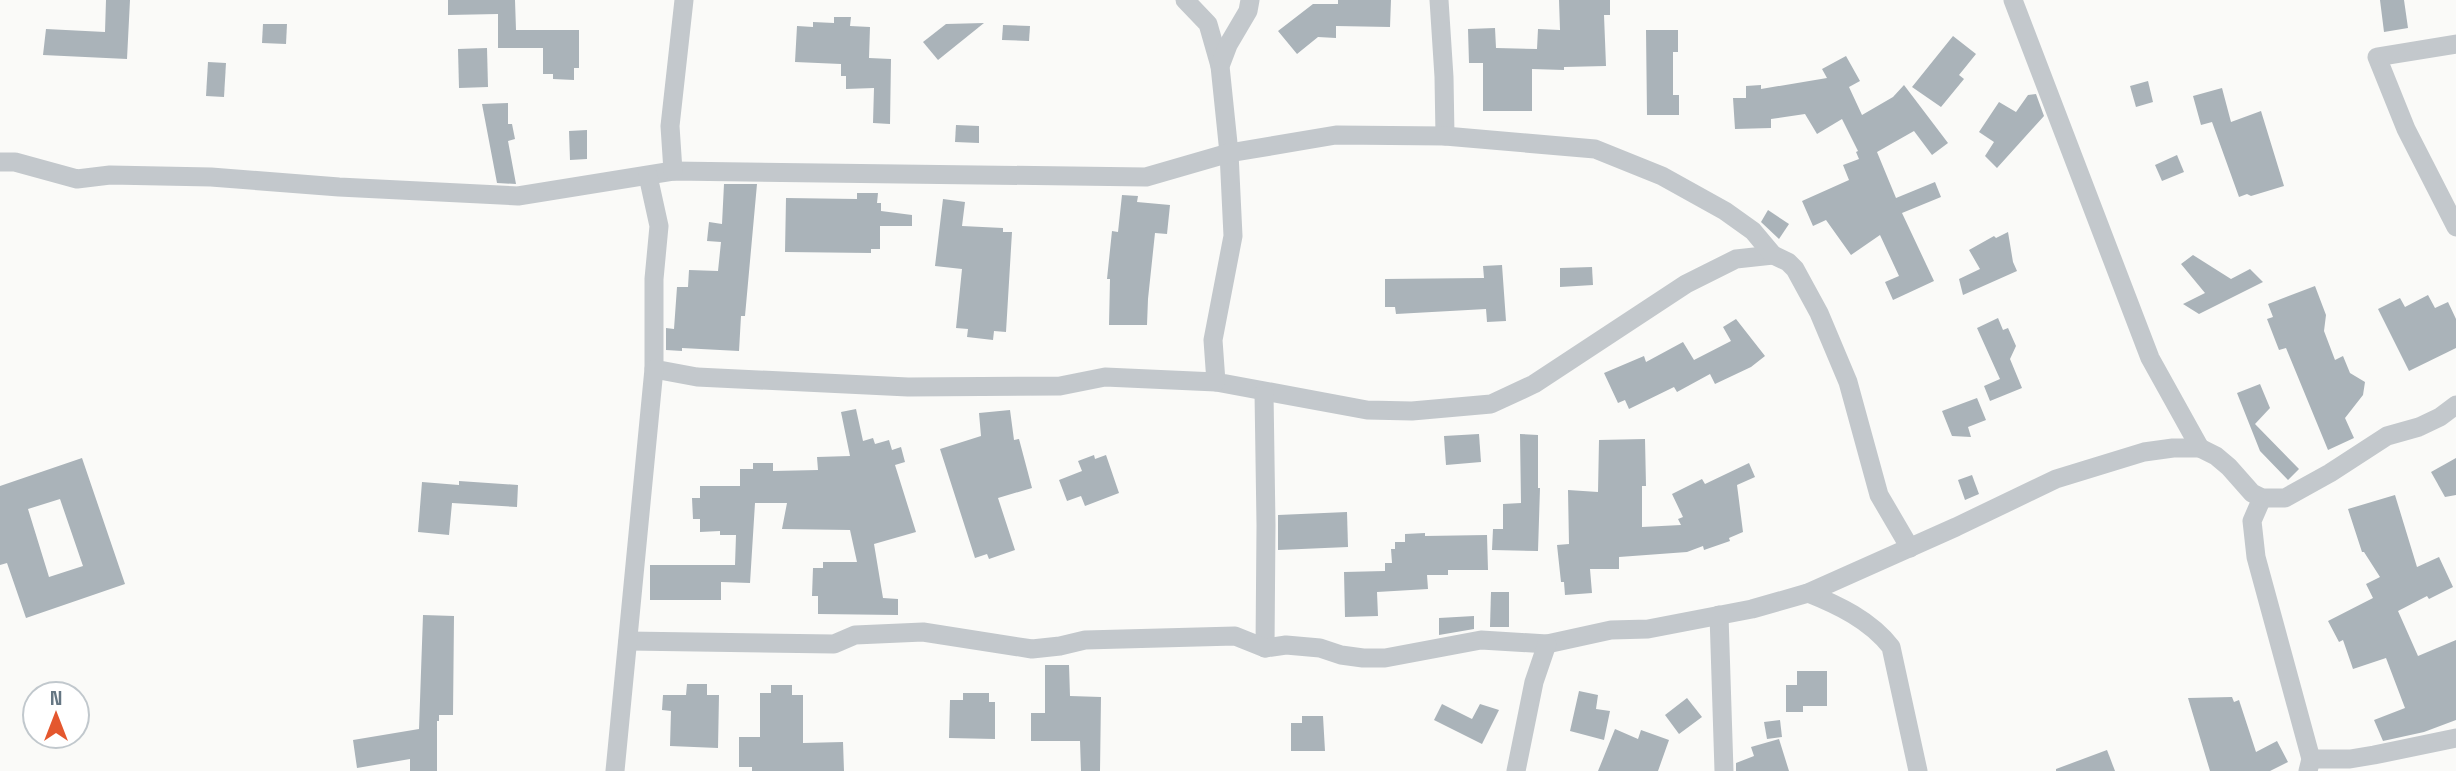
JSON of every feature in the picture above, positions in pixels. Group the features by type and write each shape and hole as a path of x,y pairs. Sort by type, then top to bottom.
{"street":[{"path":"673,171 670,126 684,0"},
{"path":"1185,0 1208,24 1220,66 1229,153 1233,236 1213,340 1216,382"},
{"path":"1220,66 1228,45 1248,10 1250,0"},
{"path":"1439,0 1445,136"},
{"path":"2013,0 2150,358 2200,449"},
{"path":"2456,44 2377,57 2406,129 2456,227"},
{"path":"0,162 15,162 77,179 110,175 211,177 518,196 673,171 1146,177 1229,153 1336,135 1445,136 1594,149 1662,176 1725,211 1752,231 1773,255 1788,262 1795,269 1819,313 1848,382 1886,512 1910,548"},
{"path":"615,771 654,369 654,279 659,226 648,176"},
{"path":"654,369 697,377 908,387 1060,386 1105,377 1216,382 1367,410 1412,411 1492,404 1534,384 1686,284 1736,259 1773,255"},
{"path":"1264,392 1265,648"},
{"path":"628,641 834,644 855,635 923,632 1032,649 1052,648 1085,640 1235,636 1265,648 1286,645 1320,648 1363,658 1385,658 1481,640 1547,644 1611,630 1647,629 1752,609 1808,593 2056,479 2144,452 2173,448 2200,449 2216,456 2252,493 2262,498 2285,498 2387,436 2419,427 2440,417 2456,405"},
{"path":"2262,498 2252,521 2256,557 2309,765 2456,738"},
{"path":"1842,578 1843,607"},
{"path":"1808,593 1843,607 1884,638 1891,647 1918,771"},
{"path":"1719,615 1724,771"},
{"path":"1516,771 1534,682 1547,644"}],"building":[{"path":"106,0 130,0 127,59 43,55 46,29 105,32"},
{"path":"448,0 515,0 516,30 579,30 579,68 574,68 574,80 553,79 553,74 543,74 543,48 498,48 498,14 448,15"},
{"path":"1338,0 1391,0 1390,27 1336,26 1336,38 1318,37 1297,54 1278,31 1313,4 1338,4"},
{"path":"1559,0 1610,0 1610,15 1604,15 1606,66 1564,67 1564,70 1532,69 1532,111 1483,111 1483,63 1469,63 1468,29 1495,28 1496,48 1537,49 1538,29 1560,30"},
{"path":"2380,0 2404,0 2408,28 2384,32"},
{"path":"834,17 851,17 850,26 870,27 869,58 891,59 890,124 873,123 874,88 846,89 846,76 841,76 841,64 795,62 797,26 813,27 813,22 834,23"},
{"path":"984,23 938,60 923,42 946,24"},
{"path":"263,24 287,24 286,44 262,43"},
{"path":"1003,25 1030,26 1029,41 1002,40"},
{"path":"1646,30 1678,30 1678,52 1673,52 1673,95 1679,95 1679,115 1647,115"},
{"path":"1953,36 1976,54 1959,75 1964,79 1941,107 1912,87"},
{"path":"487,48 488,87 459,88 458,49"},
{"path":"1846,56 1860,81 1849,87 1862,115 1893,97 1904,85 1948,143 1932,155 1914,131 1877,152 1896,198 1935,182 1941,197 1902,213 1934,281 1893,300 1885,282 1899,276 1880,235 1851,255 1826,220 1813,226 1802,201 1849,180 1843,165 1859,159 1856,152 1858,151 1842,119 1817,134 1805,114 1771,119 1771,128 1735,129 1733,98 1746,98 1746,86 1761,85 1761,89 1827,78 1822,69"},
{"path":"208,62 226,63 224,97 206,96"},
{"path":"2148,81 2153,102 2136,107 2130,86"},
{"path":"2222,88 2231,122 2261,111 2284,186 2239,197 2212,122 2201,125 2193,96"},
{"path":"2036,94 2044,116 1997,168 1985,156 1994,142 1979,132 1999,102 2016,112 2028,95"},
{"path":"508,103 508,124 512,124 515,139 508,141 516,184 497,183 482,104"},
{"path":"956,125 979,126 979,143 955,142"},
{"path":"587,130 587,159 570,160 569,131"},
{"path":"2177,155 2184,172 2162,181 2155,165"},
{"path":"724,184 757,184 745,316 741,316 739,351 682,348 682,351 666,350 666,328 674,329 677,287 688,287 689,270 718,271 721,242 707,241 709,222 722,224"},
{"path":"857,193 878,193 877,203 881,203 881,211 912,215 912,226 880,226 880,249 871,249 871,253 785,252 786,198 857,199"},
{"path":"1122,195 1138,196 1137,202 1170,205 1167,234 1155,233 1147,325 1109,325 1110,279 1107,279 1112,231 1118,232"},
{"path":"943,199 965,202 962,226 1003,228 1003,232 1012,232 1006,332 994,331 993,340 967,337 968,329 956,328 962,269 935,266"},
{"path":"1768,210 1789,224 1779,239 1761,222"},
{"path":"2008,232 2017,271 1963,295 1959,279 1980,269 1969,250 1994,236 1996,238"},
{"path":"2193,255 2231,279 2250,269 2263,282 2199,314 2183,304 2205,293 2181,264"},
{"path":"1502,265 1506,321 1487,322 1486,309 1396,314 1395,307 1385,307 1385,279 1484,278 1483,266"},
{"path":"1592,267 1593,285 1560,287 1560,268"},
{"path":"2315,286 2326,315 2324,331 2335,360 2343,356 2350,373 2365,382 2363,395 2345,418 2354,438 2328,450 2286,348 2279,350 2267,319 2273,317 2268,304"},
{"path":"2428,295 2435,308 2448,302 2456,319 2456,348 2409,371 2378,309 2400,298 2405,307"},
{"path":"1998,318 2003,330 2008,328 2016,346 2010,359 2022,388 1990,401 1984,386 2000,379 1977,328"},
{"path":"1736,319 1765,356 1751,367 1715,384 1710,374 1677,392 1674,387 1629,409 1625,400 1618,403 1604,373 1644,356 1646,362 1683,342 1694,360 1731,341 1723,327"},
{"path":"2260,384 2270,408 2255,424 2299,469 2288,480 2260,451 2237,393"},
{"path":"1977,398 1986,420 1968,427 1971,437 1952,436 1942,411"},
{"path":"856,409 863,441 873,438 875,444 889,440 892,450 901,447 905,462 895,465 916,532 874,544 883,598 898,599 898,615 818,614 818,596 812,596 813,568 823,568 823,562 857,562 850,530 782,529 787,503 755,503 750,583 721,582 721,600 650,600 650,565 735,565 736,535 720,535 720,531 700,532 700,519 693,519 692,498 700,498 700,486 740,486 740,469 753,469 753,463 773,463 773,471 818,470 817,457 850,456 841,412"},
{"path":"1010,410 1014,440 1019,439 1032,488 998,498 1015,550 989,559 987,554 975,558 940,449 981,436 979,413"},
{"path":"1479,434 1481,462 1446,465 1444,436"},
{"path":"1520,434 1538,435 1538,551 1492,550 1493,529 1503,529 1503,504 1521,503"},
{"path":"1645,439 1646,486 1642,486 1642,527 1681,525 1678,519 1683,517 1672,494 1702,479 1705,484 1749,463 1755,477 1737,485 1743,532 1729,538 1730,541 1704,550 1703,546 1687,552 1619,557 1619,569 1590,569 1592,593 1565,595 1557,545 1569,544 1568,490 1598,492 1599,440"},
{"path":"1094,455 1095,459 1106,455 1119,493 1085,506 1081,496 1067,501 1059,480 1082,471 1078,461"},
{"path":"82,458 125,584 26,618 7,563 0,565 0,486","holes":["60,499 83,566 49,577 28,509"]},
{"path":"2456,458 2456,495 2445,497 2431,472"},
{"path":"1972,475 1979,494 1965,500 1958,480"},
{"path":"459,481 518,485 517,507 452,503 449,535 418,532 422,482 459,485"},
{"path":"2395,495 2417,567 2439,557 2453,587 2429,599 2427,596 2398,611 2418,656 2456,640 2456,720 2424,732 2383,741 2374,720 2405,708 2386,658 2353,669 2343,640 2339,642 2328,621 2373,598 2366,584 2380,577 2362,552 2348,509"},
{"path":"1347,512 1348,547 1278,550 1278,515"},
{"path":"1425,533 1425,536 1487,535 1488,570 1448,570 1448,575 1427,575 1428,589 1377,592 1378,616 1345,617 1344,572 1385,571 1385,563 1392,563 1391,549 1395,549 1395,542 1405,542 1405,534"},
{"path":"1491,592 1509,592 1509,627 1490,627"},
{"path":"423,615 454,616 453,715 439,715 437,721 437,771 410,771 410,759 357,768 353,740 419,729"},
{"path":"1474,616 1474,629 1439,635 1439,618"},
{"path":"1045,665 1069,665 1070,696 1101,697 1100,771 1081,771 1080,741 1031,741 1031,713 1045,713"},
{"path":"1797,671 1827,671 1827,706 1803,706 1803,712 1786,712 1786,685 1797,685"},
{"path":"687,684 707,684 707,695 719,695 718,748 670,746 671,711 662,710 663,695 686,695"},
{"path":"771,685 792,685 792,695 803,695 803,743 843,742 844,771 752,771 752,767 739,767 739,737 760,737 760,693 771,693"},
{"path":"1579,691 1598,695 1596,709 1610,711 1604,740 1570,731"},
{"path":"963,693 989,693 989,702 995,702 995,739 949,738 950,700 963,700"},
{"path":"2232,697 2234,702 2239,700 2256,752 2277,741 2288,762 2270,771 2210,771 2188,698"},
{"path":"1687,698 1702,717 1679,734 1665,715"},
{"path":"1442,704 1472,719 1480,704 1499,710 1482,744 1434,720"},
{"path":"1302,716 1323,716 1325,751 1291,751 1291,723 1302,723"},
{"path":"1780,720 1782,737 1767,739 1764,722"},
{"path":"1615,729 1638,739 1641,730 1669,740 1658,771 1598,771"},
{"path":"1779,739 1789,771 1736,771 1736,763 1754,756 1751,747"},
{"path":"2107,750 2115,771 2056,771 2056,769"}]}
